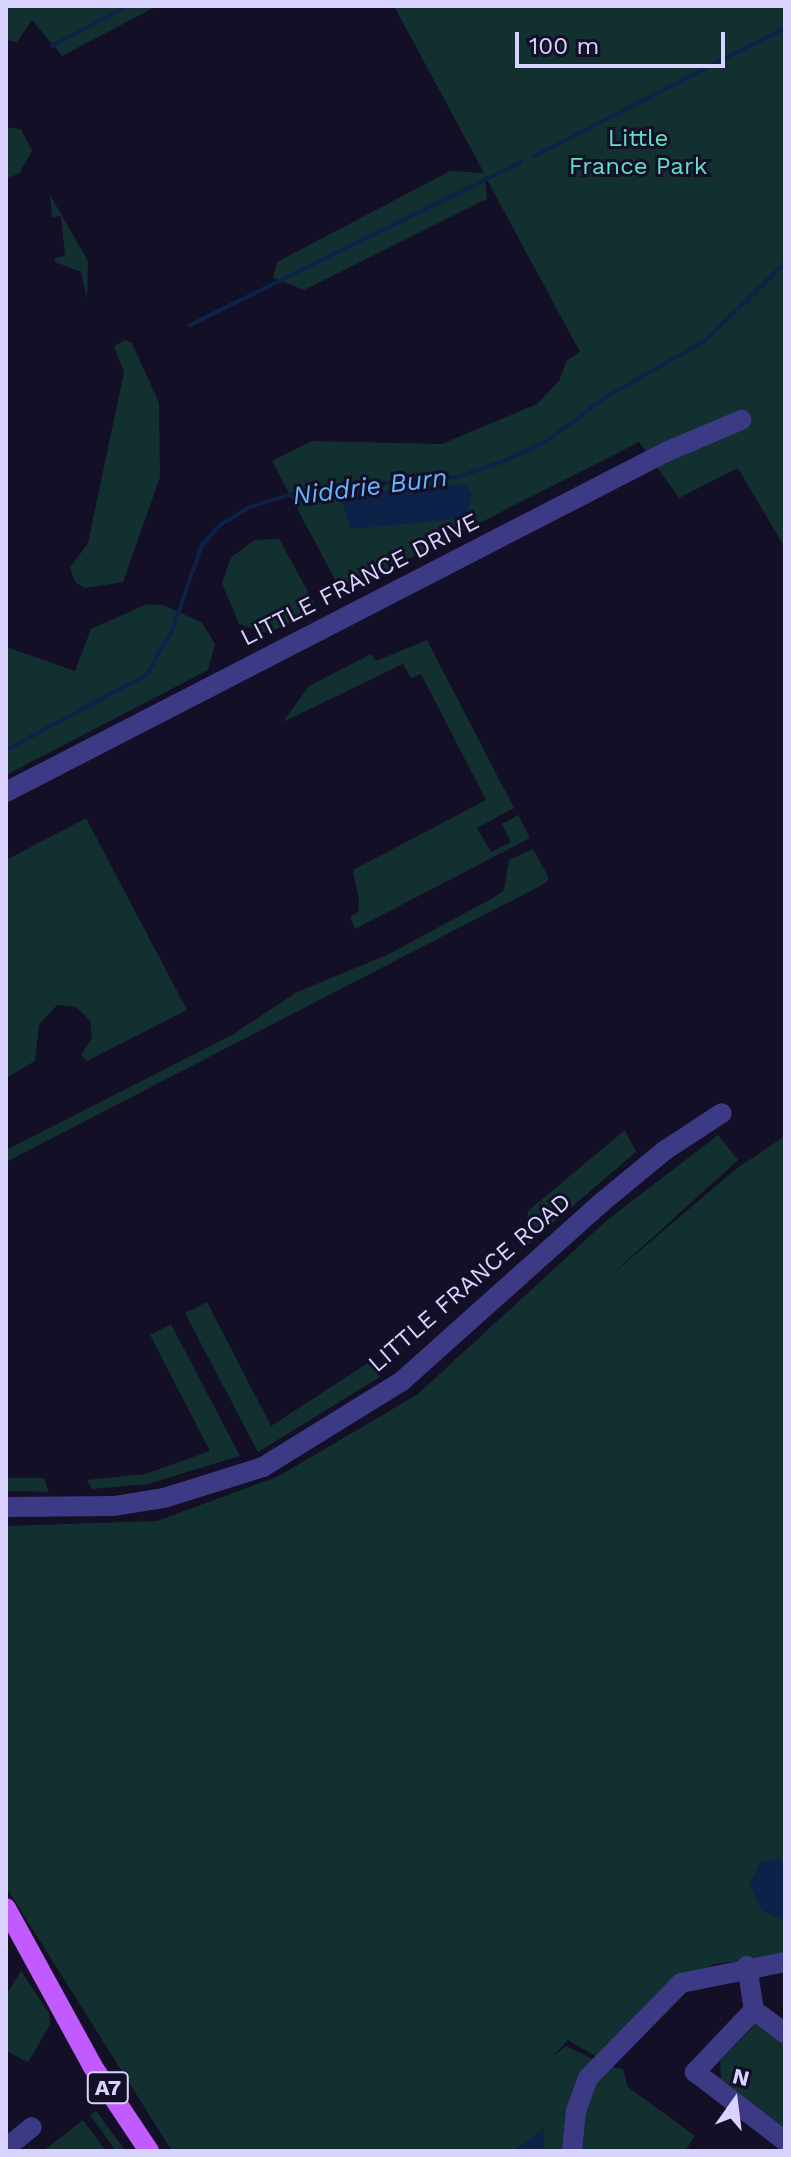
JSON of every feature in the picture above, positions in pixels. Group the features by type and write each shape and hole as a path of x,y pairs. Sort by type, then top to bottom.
{"main road":[{"name":"A7","path":"6,1908 93,2067 149,2151"}],"street":[{"name":"LITTLE FRANCE DRIVE","path":"6,792 666,452 741,420"},
{"name":"LITTLE FRANCE ROAD","path":"6,1507 114,1506 164,1498 228,1481 276,1460 402,1381 622,1186 722,1113"},
{"path":"572,2151 580,2093 599,2065 681,1983 747,1966 785,1962"},
{"path":"747,1966 754,2010 785,2033"},
{"path":"754,2010 695,2072 785,2141"}],"green space":[{"path":"6,6 157,6 62,56 32,20 17,42 6,40"},
{"name":"Little France Park","path":"394,6 785,6 785,548 738,468 679,498 639,442 342,593 272,461 312,441 442,444 537,404 559,381 567,360 580,352 485,176 487,199 304,290 273,278 277,262 450,171 484,173"},
{"path":"6,127 21,129 32,151 19,174 6,178"},
{"path":"50,195 88,261 87,300 81,272 55,262 55,258 65,256 61,216 52,217"},
{"path":"125,340 132,343 159,403 160,477 123,582 85,588 75,582 70,568 88,543 124,372 114,346"},
{"path":"279,539 318,610 267,633 239,624 222,583 231,557 255,540"},
{"path":"147,604 164,605 202,623 215,644 208,670 6,775 6,647 75,671 91,629"},
{"path":"427,640 514,808 477,828 491,852 511,842 502,824 518,815 530,838 355,929 350,917 358,912 359,901 353,870 486,800 421,674 411,678 403,664 283,722 309,686 371,654 376,661"},
{"path":"86,818 187,1010 87,1061 81,1055 92,1038 90,1020 76,1007 57,1005 39,1025 35,1061 6,1078 6,860"},
{"path":"533,849 549,878 546,883 6,1162 6,1150 232,1035 297,992 387,955 493,898 504,890 509,860"},
{"path":"625,1130 636,1152 524,1248 528,1211"},
{"path":"718,1135 738,1160 609,1277 736,1169 785,1136 785,1956 714,1964 680,1980 599,2058 568,2040 552,2057 566,2046 597,2061 569,2100 566,2151 172,2151 6,1887 6,1526 157,1521 279,1476 418,1394 606,1221"},
{"path":"207,1302 271,1426 371,1361 380,1377 258,1452 185,1313"},
{"path":"171,1324 240,1456 148,1484 92,1489 87,1480 145,1474 210,1451 150,1335"},
{"path":"6,1478 44,1478 49,1492 6,1491"},
{"path":"21,1971 49,2013 50,2025 28,2062 6,2051 6,1995"},
{"path":"757,2022 785,2042 785,2128 721,2080 720,2061"},
{"path":"607,2066 623,2069 628,2087 695,2136 685,2151 580,2151 586,2096"},
{"path":"96,2111 126,2151 116,2151 90,2115"},
{"path":"83,2120 106,2151 43,2151"}],"water":[{"path":"467,484 472,494 469,511 456,519 351,529 340,493"},
{"path":"778,1858 785,1862 785,1921 762,1911 749,1884 761,1862"},
{"path":"544,2128 543,2151 513,2151"}],"waterway":[{"path":"52,46 127,6"},
{"path":"534,156 785,28"},
{"path":"190,325 521,162"},
{"name":"Niddrie Burn","path":"6,750 146,675 172,631 202,545 220,525 250,507 309,489 458,477 507,460 547,441 606,397 705,341 785,263"}]}
